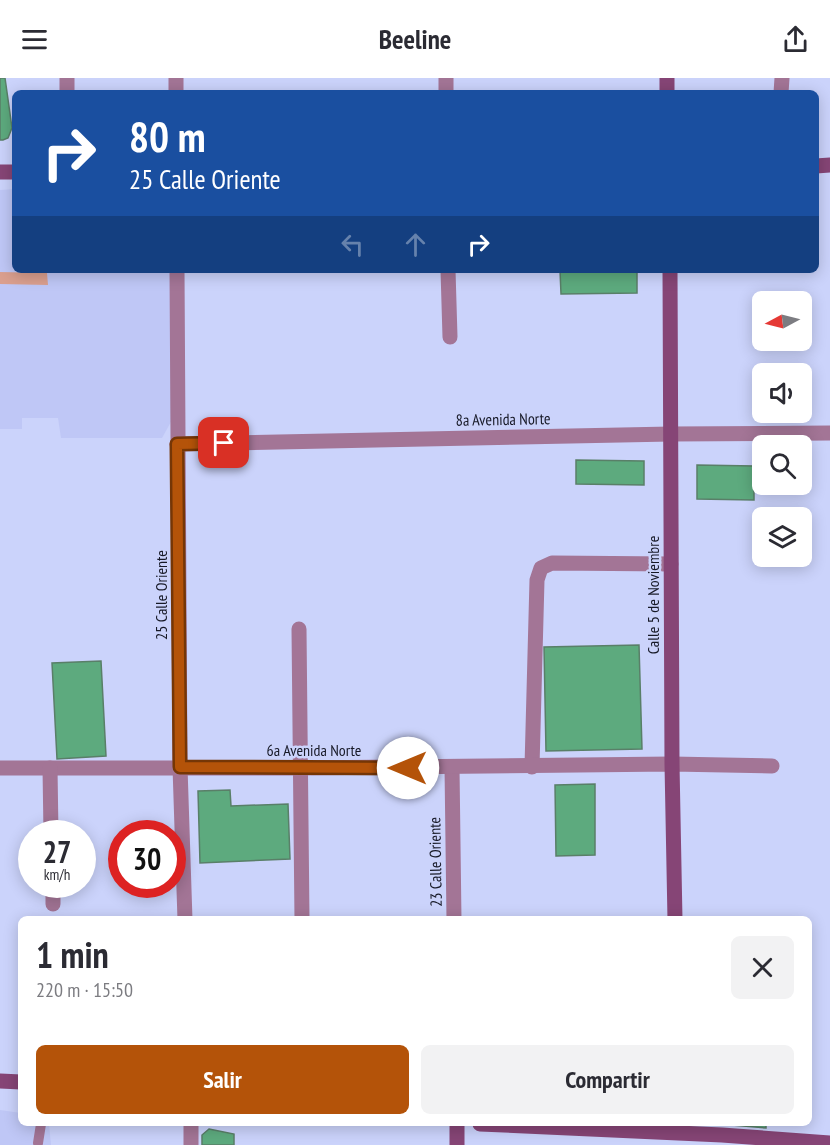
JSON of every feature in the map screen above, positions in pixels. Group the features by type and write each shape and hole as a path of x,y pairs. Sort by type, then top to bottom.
{"main road":[{"name":"Calle 5 de Noviembre","path":"670,273 675,916"},
{"path":"0,1081 18,1082"},
{"path":"457,1126 457,1145"},
{"path":"580,1126 723,1129 830,1143"}],"street":[{"name":"25 Calle Oriente","path":"177,273 180,767 185,916"},
{"path":"448,273 450,337"},
{"name":"8a Avenida Norte","path":"177,444 830,433"},
{"path":"532,767 537,580 541,568 552,563 671,564"},
{"path":"299,629 302,916"},
{"name":"6a Avenida Norte","path":"0,768 532,767 672,764 772,766"},
{"name":"23 Calle Oriente","path":"452,767 454,916"},
{"path":"50,768 51,820"},
{"path":"53,898 53,904"},
{"path":"191,1126 191,1145"}],"lane":[{"path":"38,1143 41,1126"}],"shaded area":[{"path":"12,189 12,273 171,273 172,420 162,438 61,438 58,418 22,418 22,429 0,429 0,190"},
{"path":"0,272 47,273 48,285 0,284"},
{"path":"0,1110 18,1113 18,1126 49,1126 51,1145 0,1145"}],"building":[{"path":"0,78 5,78 12,128 8,138 3,140 0,140"},
{"path":"560,273 637,273 637,293 561,294"},
{"path":"576,460 644,461 644,485 576,484"},
{"path":"697,465 752,466 754,500 697,499"},
{"path":"639,645 642,749 546,751 544,647"},
{"path":"101,661 106,756 57,759 52,663"},
{"path":"595,784 595,855 556,856 555,785"},
{"path":"230,790 231,806 288,804 290,859 200,863 198,791"},
{"path":"743,1126 766,1126 766,1128"},
{"path":"209,1129 234,1134 234,1145 202,1145 202,1135"}],"route":[{"path":"224,443 177,444 180,767 408,768"}]}
